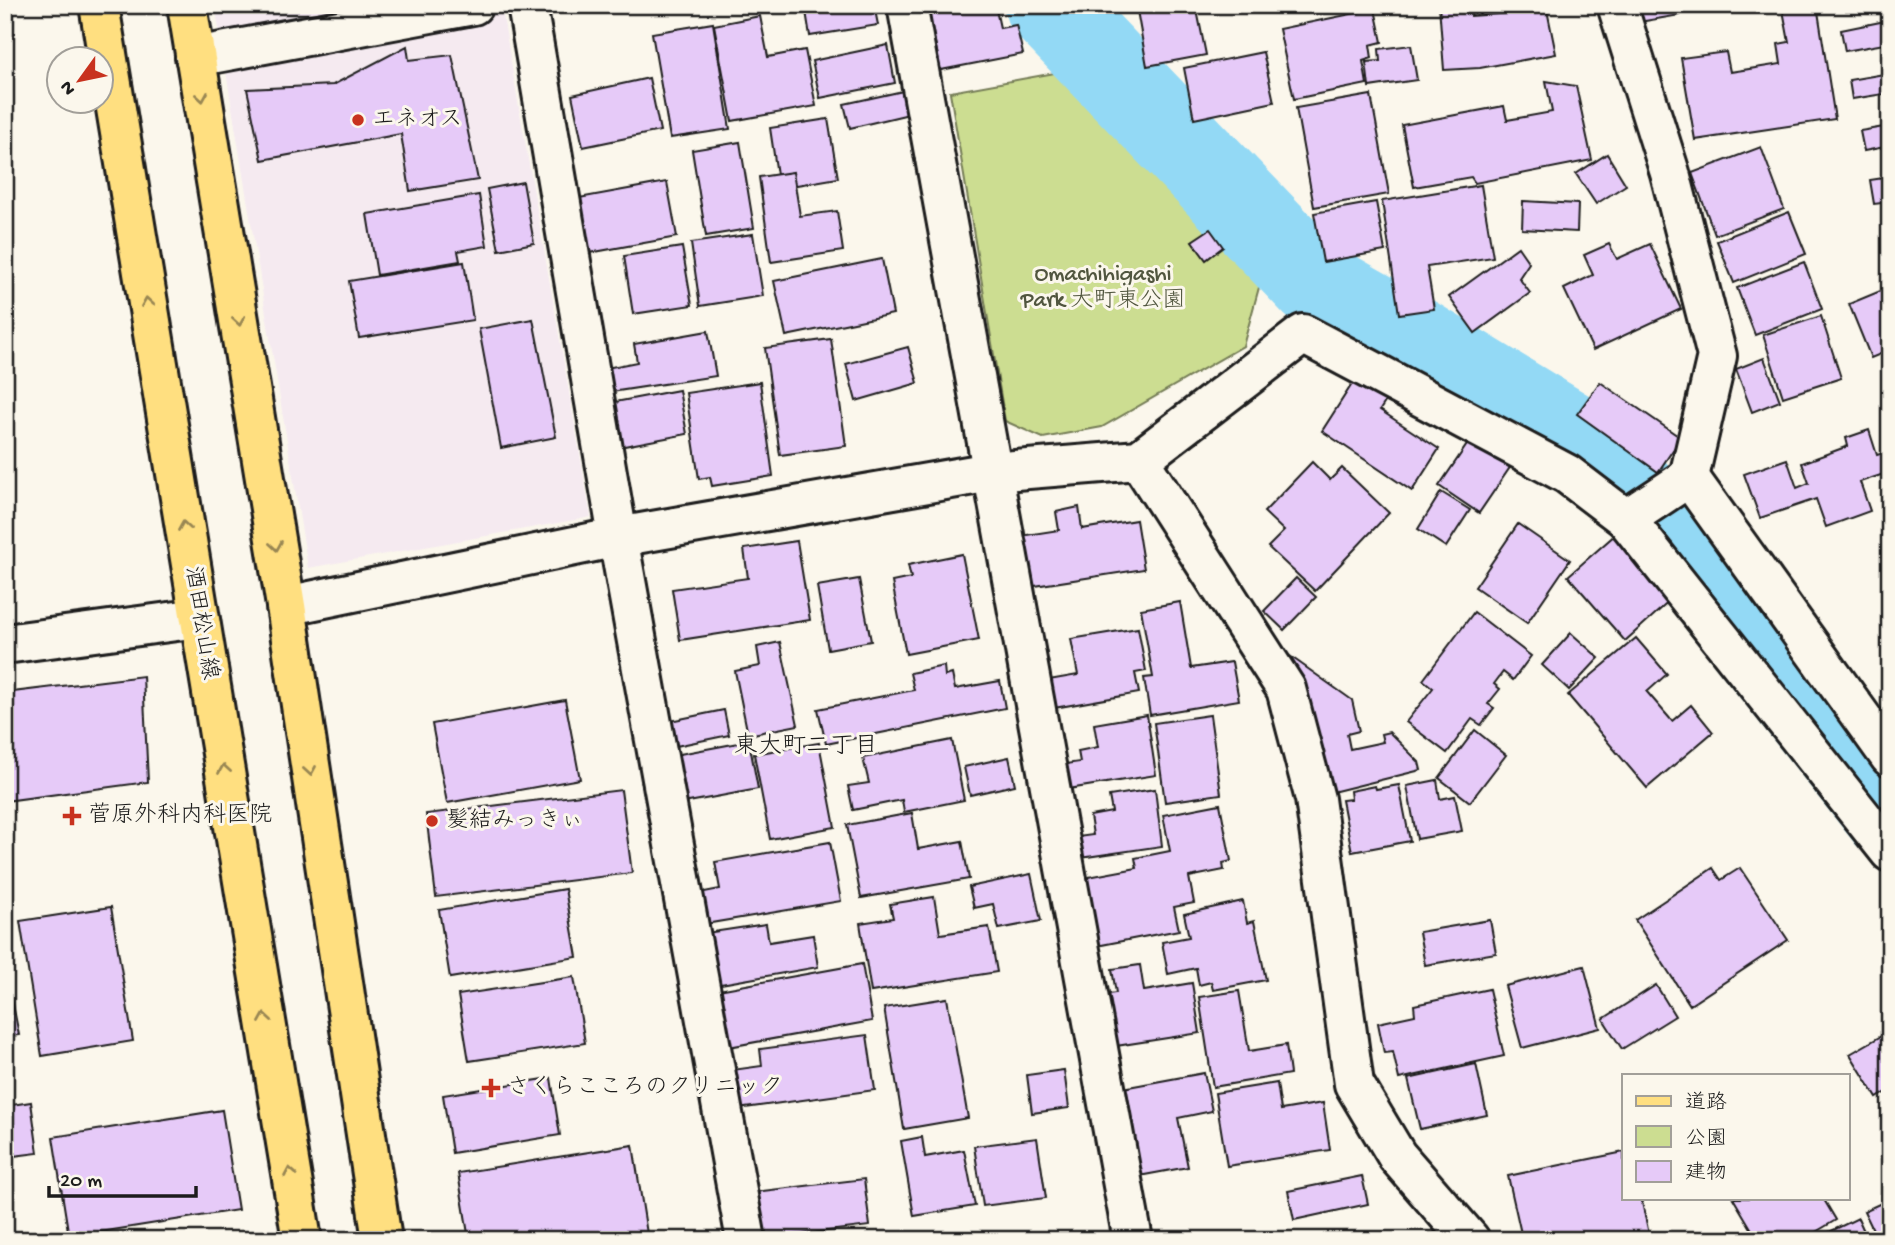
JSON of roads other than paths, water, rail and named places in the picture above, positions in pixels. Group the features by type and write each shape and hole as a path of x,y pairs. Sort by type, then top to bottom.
{"main road":[{"name":"酒田松山線","path":"99,5 302,1240"},
{"path":"187,5 286,606 382,1240"}],"street":[{"path":"195,57 473,5"},
{"path":"527,5 618,537 746,1240"},
{"path":"907,5 1133,1240"},
{"path":"1618,5 1670,173 1717,356 1689,477 1626,519"},
{"path":"286,606 618,537 992,472 1139,460 1303,334 1567,474 1626,519 1890,852"},
{"path":"1139,460 1286,689 1315,799 1354,1084 1397,1156 1470,1240"},
{"path":"1689,477 1890,757"},
{"path":"5,644 199,618"}],"waterway":[{"path":"1048,5 1316,284 1404,334 1606,457 1890,817"}],"place":[{"name":"エネオス","path":"358,120"},
{"name":"菅原外科内科医院","path":"72,816"},
{"name":"髪結みっきぃ","path":"432,821"},
{"name":"さくらこころのクリニック","path":"491,1088"}],"district":[{"name":"東大町二丁目","path":"806,747"}],"park label":[{"name":"Omachihigashi Park 大町東公園","path":"1103,288"}]}
